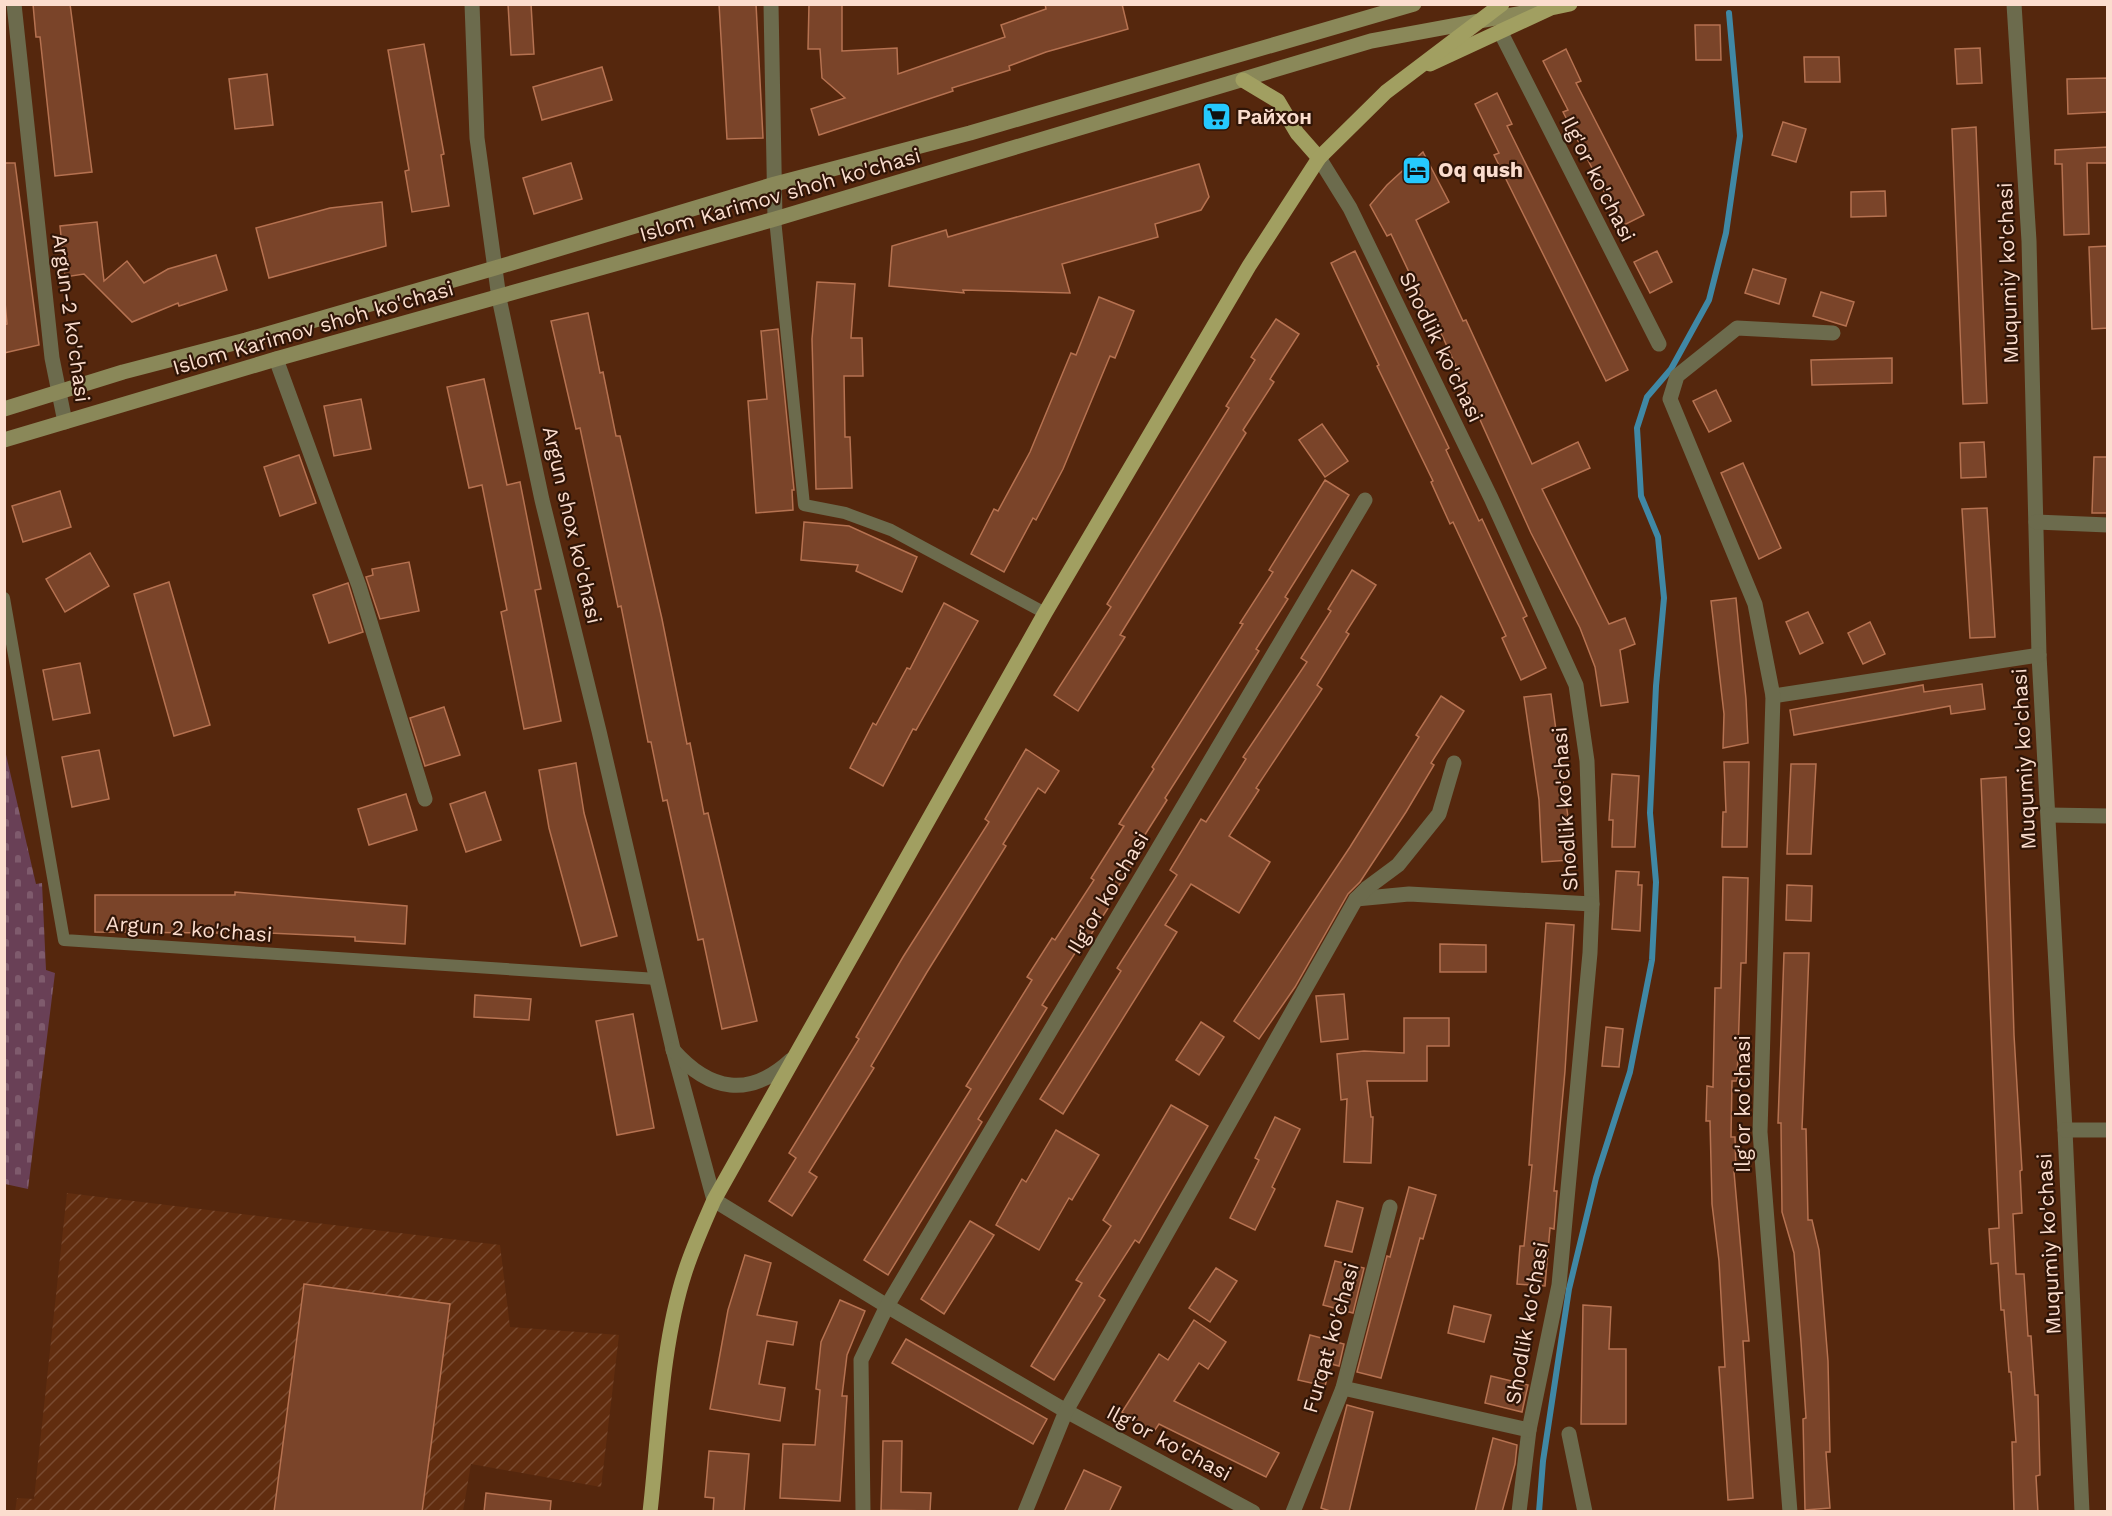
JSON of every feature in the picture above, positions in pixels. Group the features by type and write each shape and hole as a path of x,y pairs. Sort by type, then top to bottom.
{"main road":[{"name":"Islom Karimov shoh ko'chasi","path":"4,409 123,372 246,340 776,184 970,133 1414,4"},
{"path":"650,1512 676,1310 684,1273 714,1200 1044,612 1249,266 1319,158 1386,92 1502,4"},
{"name":"Islom Karimov shoh ko'chasi","path":"4,440 276,359 775,219 1371,41 1570,4"},
{"path":"1411,72 1501,33 1551,8"},
{"path":"1243,80 1278,101 1297,133 1319,158"}],"street":[{"name":"Argun-2 ko'chasi","path":"14,4 57,393 65,422"},
{"name":"Argun shox ko'chasi","path":"472,4 477,138 499,298 542,500 673,1049 714,1200"},
{"path":"771,4 775,219"},
{"name":"Muqumiy ko'chasi","path":"2014,4 2030,241 2039,655 2065,1130 2082,1512"},
{"name":"Ilg'or ko'chasi","path":"1501,33 1659,344"},
{"name":"Shodlik ko'chasi","path":"1319,158 1350,208 1371,251 1491,498 1576,685 1587,761 1592,904 1590,953 1559,1285 1529,1430 1519,1512"},
{"name":"Ilg'or ko'chasi","path":"1790,1512 1760,1132 1773,696 1755,604 1670,399 1677,376 1737,328 1833,333"},
{"path":"276,359 359,586 425,799"},
{"name":"Ilg'or ko'chasi","path":"863,1512 861,1360 888,1306 1365,500"},
{"path":"2036,522 2108,525"},
{"path":"1773,696 2039,655"},
{"path":"1025,1512 1066,1411 1356,899 1398,865 1439,814 1454,763"},
{"path":"2049,815 2108,816"},
{"path":"1356,899 1409,894 1592,904"},
{"path":"673,1049 697,1072 727,1085 756,1084 775,1075 794,1058"},
{"path":"2065,1130 2108,1130"},
{"name":"Ilg'or ko'chasi","path":"714,1200 1066,1411 1253,1512"},
{"name":"Furqat ko'chasi","path":"1293,1512 1343,1388 1390,1207"},
{"path":"1343,1388 1529,1430"},
{"path":"1569,1434 1585,1512"}],"lane":[{"path":"775,219 804,505 845,513 891,530 1044,612"},
{"name":"Argun 2 ko'chasi","path":"4,598 64,940 657,979"}],"shaded area":[{"path":"67,1193 500,1245 510,1327 619,1335 601,1487 471,1464 463,1511 15,1512 17,1498 34,1499"}],"green space":[{"path":"4,746 36,884 42,883 46,970 55,973 28,1189 5,1184"}],"building":[{"path":"33,4 70,4 92,172 55,176 40,37 36,37"},
{"path":"508,4 531,4 534,54 511,55"},
{"path":"719,4 756,4 763,138 727,139"},
{"path":"809,4 842,4 842,51 897,48 898,74 1005,37 1001,25 1046,9 1045,4 1122,4 1128,29 1046,52 1009,66 1010,70 952,88 953,91 819,135 811,109 845,98 822,78 820,49 808,49"},
{"path":"1695,25 1720,25 1721,60 1696,60"},
{"path":"424,44 444,154 441,155 449,206 412,212 405,171 409,170 388,50"},
{"path":"1980,48 1982,83 1957,84 1955,49"},
{"path":"1566,49 1581,81 1576,83 1644,215 1622,226 1563,112 1568,110 1543,61"},
{"path":"1804,57 1839,57 1840,82 1805,82"},
{"path":"602,67 612,100 542,120 533,87"},
{"path":"267,74 273,125 235,129 229,79"},
{"path":"2108,78 2108,112 2068,114 2067,79"},
{"path":"1497,93 1512,124 1507,126 1628,370 1606,381 1494,155 1499,153 1475,104"},
{"path":"1783,122 1806,129 1796,162 1772,155"},
{"path":"1976,127 1987,403 1963,404 1952,129"},
{"path":"2108,147 2108,163 2087,163 2089,234 2064,235 2062,164 2055,164 2055,150"},
{"path":"1423,152 1449,202 1416,220 1463,321 1466,320 1532,464 1578,442 1590,468 1542,489 1609,624 1625,618 1635,644 1620,650 1628,702 1601,706 1595,667 1580,628 1531,533 1436,322 1433,323 1391,234 1387,236 1370,205 1387,185"},
{"path":"4,163 15,163 39,345 4,353 4,325 7,324 4,291"},
{"path":"571,163 582,199 534,214 523,178"},
{"path":"1199,164 1209,197 1201,210 1155,224 1158,237 1062,264 1070,293 963,290 964,293 889,286 892,246 946,230 948,237"},
{"path":"1885,191 1886,216 1851,217 1851,192"},
{"path":"382,202 386,246 269,278 256,228 330,208"},
{"path":"97,222 104,281 127,261 144,283 168,269 216,255 227,290 179,306 178,303 132,322 84,274 65,277 60,226"},
{"path":"2108,246 2108,328 2092,329 2089,247"},
{"path":"1355,251 1449,448 1446,450 1479,521 1482,519 1527,616 1523,618 1546,668 1521,680 1502,638 1506,636 1453,522 1450,524 1431,482 1433,481 1377,366 1379,365 1331,263"},
{"path":"1657,251 1672,282 1650,293 1634,262"},
{"path":"1753,269 1786,279 1779,304 1745,293"},
{"path":"817,282 855,284 851,338 862,338 863,376 844,376 845,437 850,437 852,488 816,489 812,339"},
{"path":"1821,292 1854,302 1846,326 1813,316"},
{"path":"1099,297 1134,311 1115,358 1110,356 1063,469 1036,520 1033,518 1004,572 971,554 994,509 998,511 1030,452 1071,353 1076,355"},
{"path":"588,313 616,436 620,436 662,619 687,744 690,743 704,814 708,813 757,1021 722,1029 703,939 698,940 667,800 663,801 651,742 648,742 621,606 618,607 580,428 576,429 551,321"},
{"path":"1276,319 1299,334 1270,379 1274,382 1243,430 1246,433 1120,635 1125,637 1078,711 1054,695 1111,607 1107,604 1229,408 1226,406 1255,360 1251,357"},
{"path":"778,329 794,490 792,490 793,510 756,513 748,401 767,399 761,331"},
{"path":"1892,358 1892,383 1812,385 1811,360"},
{"path":"484,379 507,485 520,482 541,589 535,590 561,721 524,729 501,612 507,610 482,485 469,488 447,387"},
{"path":"1716,390 1731,421 1709,432 1693,401"},
{"path":"361,399 371,449 334,456 324,406"},
{"path":"1322,424 1348,461 1325,477 1299,440"},
{"path":"1984,442 1986,477 1961,478 1960,443"},
{"path":"299,455 316,503 280,516 264,467"},
{"path":"2094,457 2108,457 2108,513 2092,513"},
{"path":"1743,463 1781,548 1759,559 1721,473"},
{"path":"1325,480 1349,495 1285,597 1288,599 1256,649 1259,651 1165,798 1167,800 1134,852 1139,854 1107,904 1110,905 1085,944 1082,942 1042,1005 1047,1008 978,1119 982,1122 888,1275 864,1260 971,1089 966,1086 1032,980 1027,977 1052,938 1055,940 1094,880 1091,878 1124,826 1119,824 1154,769 1152,767 1243,624 1240,623 1273,572 1269,570"},
{"path":"60,491 71,527 23,542 12,506"},
{"path":"1987,508 1995,637 1970,638 1962,509"},
{"path":"804,522 849,526 917,557 902,592 856,571 858,565 801,560"},
{"path":"90,553 109,586 65,612 46,579"},
{"path":"409,562 419,611 380,619 366,577 373,575 372,569"},
{"path":"1352,570 1376,585 1346,632 1349,634 1317,685 1322,689 1256,788 1259,790 1229,836 1270,862 1239,913 1191,884 1165,925 1177,932 1063,1114 1040,1099 1121,971 1117,968 1177,875 1170,870 1201,819 1206,822 1246,759 1243,757 1307,662 1301,658 1331,611 1328,609"},
{"path":"169,582 210,725 174,736 134,594"},
{"path":"348,583 363,632 329,643 313,595"},
{"path":"1736,598 1748,743 1723,748 1724,714 1711,601"},
{"path":"944,603 978,621 916,730 913,729 883,786 850,768 873,723 876,725 907,668 910,669"},
{"path":"1808,612 1823,643 1800,654 1786,622"},
{"path":"1870,622 1885,654 1863,664 1848,633"},
{"path":"80,663 90,713 53,720 43,670"},
{"path":"1982,684 1985,709 1951,714 1950,706 1794,735 1790,710 1923,685 1924,692"},
{"path":"1551,694 1568,817 1570,860 1542,862 1539,800 1524,697"},
{"path":"1441,696 1464,711 1431,763 1434,765 1406,812 1360,882 1348,894 1295,987 1259,1039 1234,1021 1350,847 1419,737 1416,735"},
{"path":"444,707 460,755 425,766 410,718"},
{"path":"1026,749 1059,771 1045,793 1038,788 1003,844 1006,846 927,972 871,1066 874,1068 809,1172 817,1177 792,1216 769,1201 796,1158 789,1153 859,1039 856,1037 903,957 989,822 985,819"},
{"path":"99,750 109,799 72,807 62,757"},
{"path":"1724,762 1749,762 1747,847 1722,847 1723,812 1726,812"},
{"path":"576,763 584,813 617,936 581,946 549,828 539,770"},
{"path":"1791,764 1816,764 1811,854 1787,854"},
{"path":"1612,774 1639,776 1635,847 1612,847 1613,820 1609,820"},
{"path":"2006,777 2014,1035 2022,1170 2020,1171 2022,1213 2013,1214 2016,1274 2024,1274 2028,1336 2031,1336 2035,1395 2038,1395 2040,1475 2036,1476 2038,1512 2014,1512 2012,1442 2016,1442 2011,1372 2009,1372 2004,1310 2001,1310 1998,1263 1991,1264 1989,1229 1999,1228 1981,779"},
{"path":"485,792 501,840 466,852 450,804"},
{"path":"406,794 417,830 369,845 358,809"},
{"path":"1616,871 1639,872 1638,885 1642,885 1640,931 1612,929"},
{"path":"1723,877 1748,878 1746,963 1741,963 1737,1081 1732,1081 1731,1137 1735,1137 1736,1172 1734,1172 1749,1341 1743,1341 1753,1498 1728,1500 1719,1367 1725,1367 1719,1261 1712,1204 1710,1121 1706,1121 1707,1086 1713,1087 1715,988 1721,988"},
{"path":"1787,885 1812,886 1811,921 1786,920"},
{"path":"235,892 407,906 405,944 355,941 355,937 219,931 219,933 95,932 95,895 235,895"},
{"path":"1546,923 1574,925 1565,1071 1554,1191 1557,1191 1554,1229 1550,1228 1545,1286 1517,1284 1520,1246 1524,1246 1532,1165 1529,1165"},
{"path":"1440,944 1486,945 1486,972 1440,972"},
{"path":"1784,953 1809,953 1802,1129 1806,1129 1808,1220 1812,1220 1819,1250 1828,1361 1830,1452 1826,1452 1830,1508 1805,1510 1803,1419 1806,1418 1801,1342 1794,1253 1782,1212 1781,1123 1778,1123"},
{"path":"1344,994 1348,1039 1321,1042 1316,996"},
{"path":"475,995 531,999 529,1020 474,1017"},
{"path":"633,1014 654,1128 617,1135 596,1021"},
{"path":"1404,1018 1449,1018 1449,1046 1427,1046 1427,1081 1367,1081 1371,1117 1373,1117 1371,1163 1344,1162 1347,1099 1341,1100 1337,1054 1364,1051 1404,1053"},
{"path":"1201,1022 1224,1037 1199,1075 1176,1060"},
{"path":"1606,1027 1623,1029 1619,1067 1602,1066"},
{"path":"1171,1105 1208,1126 1139,1243 1135,1240 1099,1296 1105,1300 1054,1380 1031,1366 1082,1283 1076,1280 1111,1226 1103,1220"},
{"path":"1275,1117 1300,1129 1272,1187 1275,1189 1255,1230 1230,1218 1259,1160 1255,1158"},
{"path":"1056,1130 1099,1155 1072,1200 1069,1198 1039,1250 996,1225 1022,1179 1026,1182"},
{"path":"1409,1187 1436,1195 1423,1239 1420,1238 1381,1378 1357,1372 1387,1256 1390,1257"},
{"path":"1337,1201 1363,1208 1352,1252 1325,1246"},
{"path":"970,1221 994,1235 944,1314 921,1299"},
{"path":"745,1255 771,1263 757,1315 797,1322 793,1345 767,1341 759,1384 785,1388 780,1421 710,1409 728,1310"},
{"path":"1335,1261 1364,1268 1353,1313 1323,1305"},
{"path":"1216,1268 1237,1281 1210,1322 1189,1308"},
{"path":"304,1284 450,1304 422,1512 274,1512"},
{"path":"840,1300 865,1311 847,1355 842,1396 847,1396 840,1501 780,1498 783,1444 815,1445 820,1390 816,1389 821,1342"},
{"path":"1583,1305 1611,1307 1609,1349 1626,1349 1626,1424 1581,1424"},
{"path":"1454,1306 1491,1315 1484,1342 1448,1333"},
{"path":"1194,1320 1226,1342 1208,1369 1199,1363 1174,1401 1279,1453 1266,1477 1159,1424 1153,1433 1122,1412 1159,1354 1168,1360"},
{"path":"1310,1335 1344,1344 1339,1366 1331,1364 1325,1386 1298,1380"},
{"path":"906,1339 1047,1419 1033,1444 892,1363"},
{"path":"1491,1376 1528,1385 1522,1412 1485,1403"},
{"path":"1347,1405 1373,1412 1349,1512 1333,1512 1321,1508"},
{"path":"1493,1438 1517,1445 1515,1464 1502,1512 1475,1512"},
{"path":"883,1441 902,1441 901,1492 931,1493 930,1511 881,1510"},
{"path":"709,1451 749,1454 744,1512 713,1512 714,1498 705,1497"},
{"path":"1084,1470 1121,1487 1109,1512 1064,1512"},
{"path":"486,1493 551,1501 550,1512 484,1512"}],"waterway":[{"path":"1539,1512 1543,1461 1569,1289 1596,1178 1630,1072 1652,960 1656,882 1650,813 1656,686 1664,598 1658,537 1641,496 1637,428 1647,397 1671,369 1709,300 1726,233 1740,136 1729,13"}],"place":[{"name":"Райхон","path":"1216,117"},
{"name":"Oq qush","path":"1417,170"}]}
